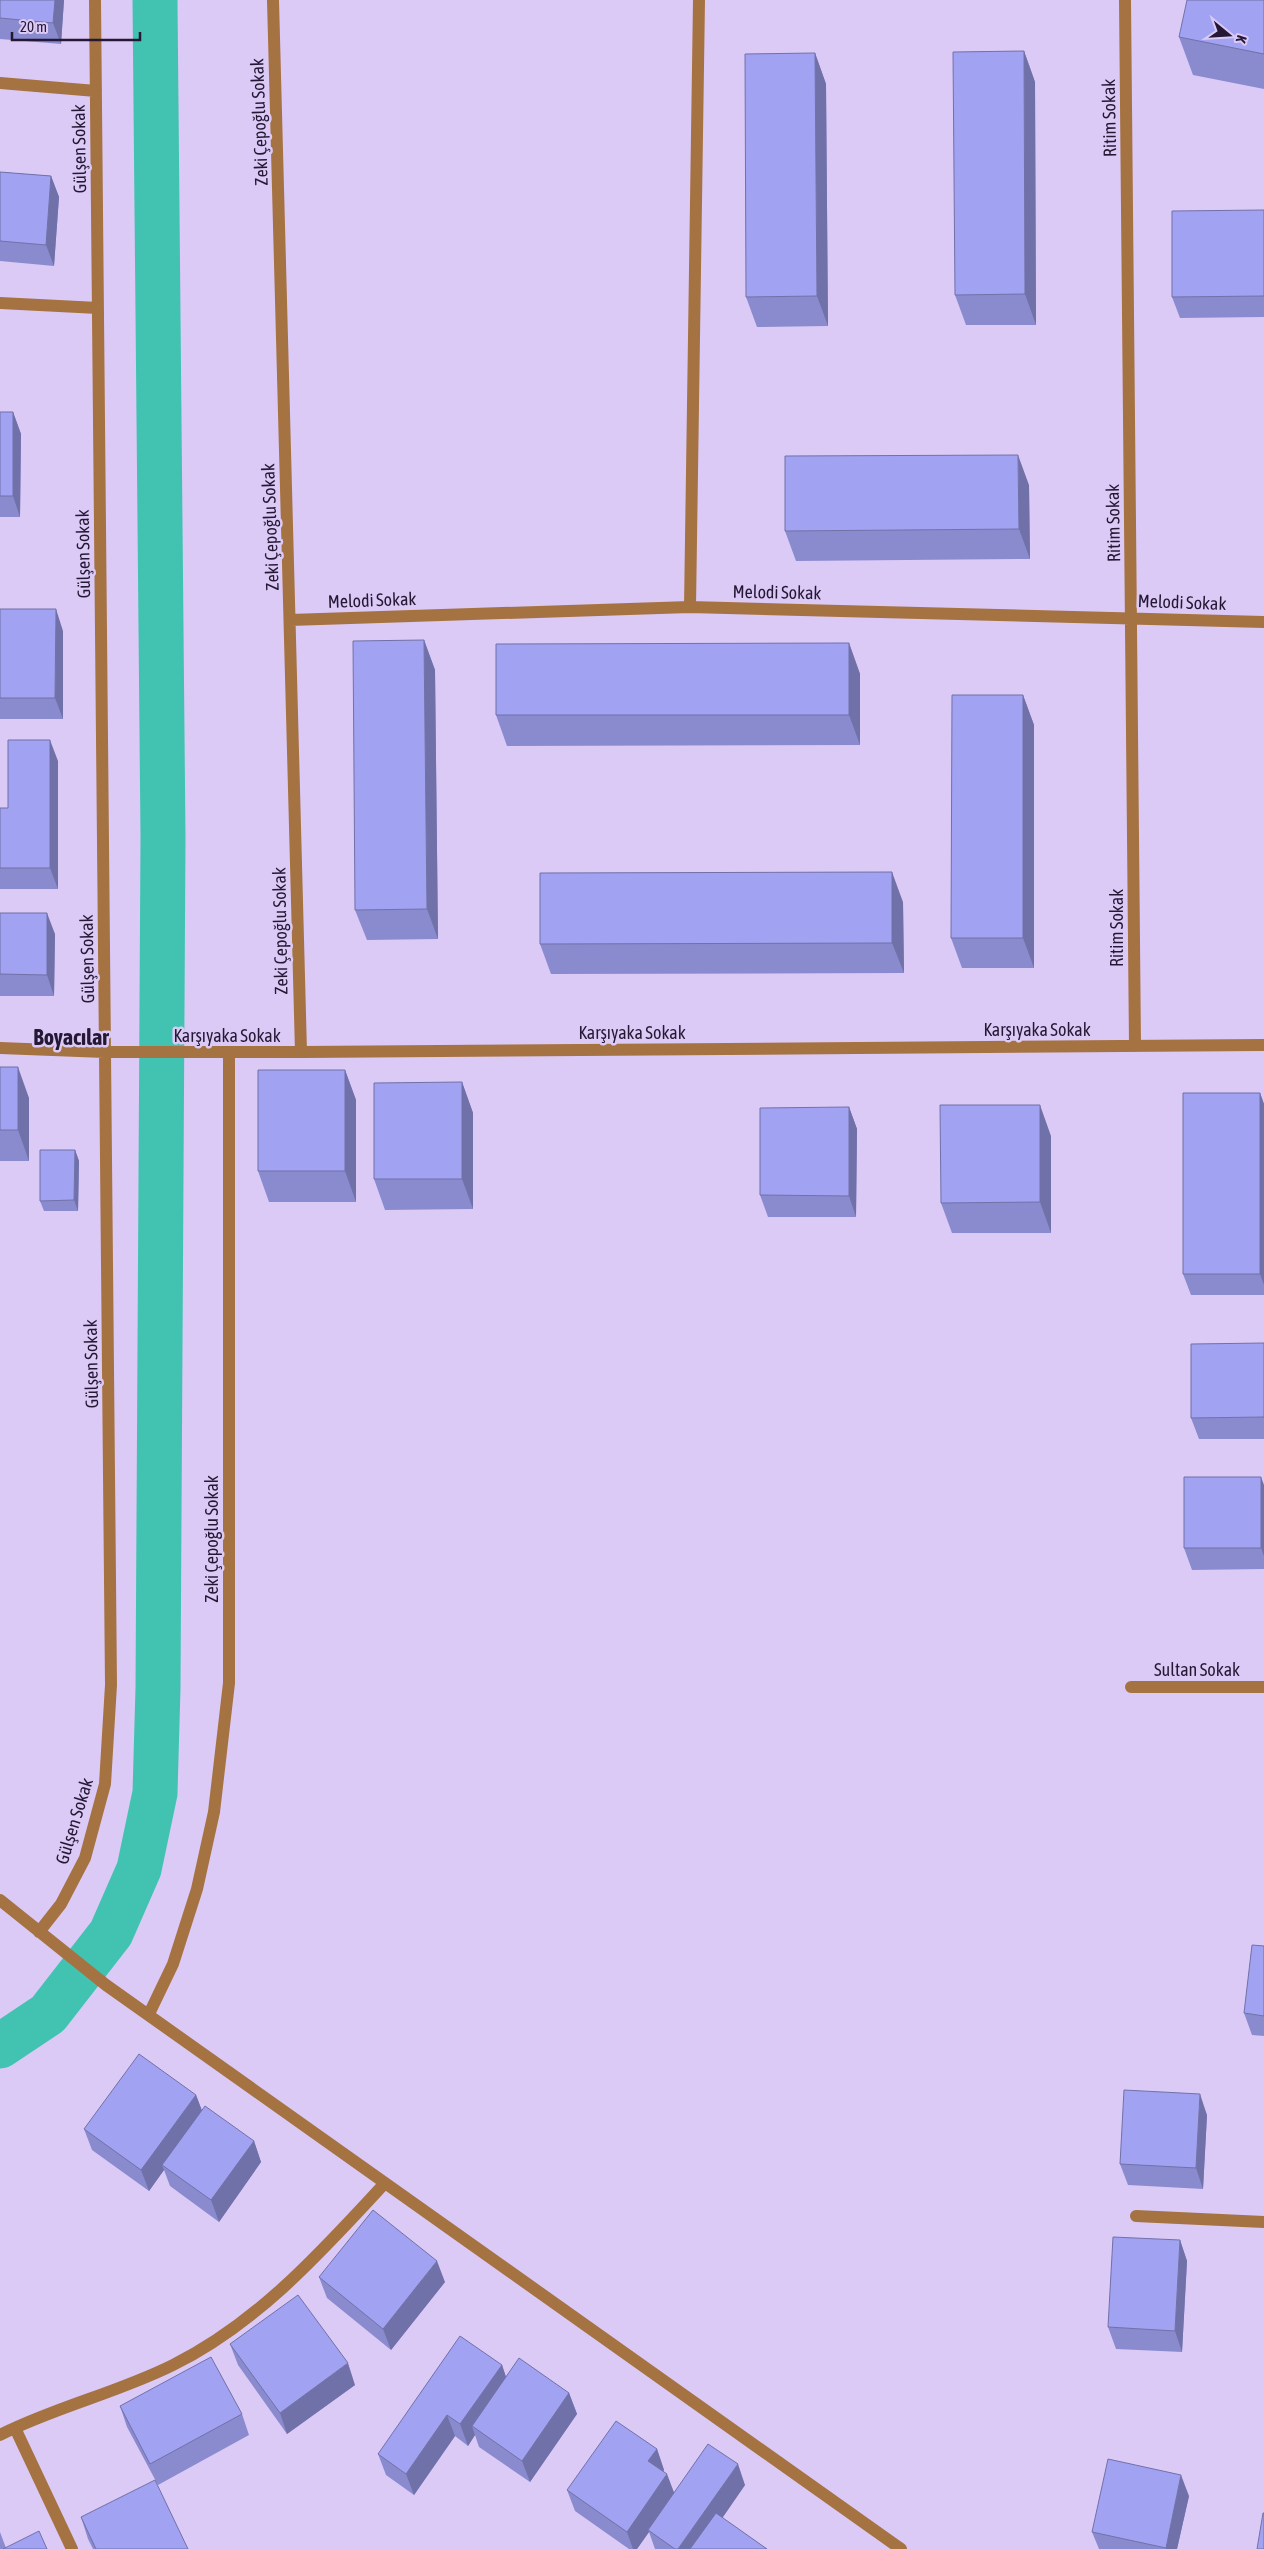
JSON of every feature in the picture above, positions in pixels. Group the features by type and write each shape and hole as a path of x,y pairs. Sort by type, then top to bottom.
{"street":[{"name":"Gülşen Sokak","path":"39,1932 61,1904 85,1858 105,1784 111,1685 95,0"},
{"name":"Zeki Çepoğlu Sokak","path":"273,0 301,1052"},
{"path":"690,607 699,0"},
{"name":"Ritim Sokak","path":"1125,0 1135,1045"},
{"path":"0,83 96,91"},
{"path":"0,302 98,308"},
{"name":"Melodi Sokak","path":"290,620 690,607 1264,622"},
{"name":"Karşıyaka Sokak","path":"0,1048 106,1052 301,1052 1264,1045"},
{"name":"Zeki Çepoğlu Sokak","path":"149,2014 173,1964 197,1889 214,1812 229,1683 229,1052"},
{"name":"Sultan Sokak","path":"1131,1687 1264,1686"},
{"path":"0,1900 106,1985 901,2549"},
{"path":"0,2435 127,2386 174,2365 209,2344 255,2312 307,2268 385,2183"},
{"path":"1136,2216 1264,2222"},
{"path":"15,2428 72,2549"}],"building":[{"path":"0,0 55,0 53,23 0,18"},
{"path":"1187,0 1264,0 1264,54 1179,37"},
{"path":"1024,51 1025,294 955,295 953,52"},
{"path":"815,53 817,296 746,297 745,54"},
{"path":"0,172 51,176 46,245 0,241"},
{"path":"1264,210 1264,296 1172,297 1172,211"},
{"path":"0,412 13,412 13,496 0,496"},
{"path":"1018,455 1019,529 785,531 785,456"},
{"path":"0,609 56,609 55,698 0,698"},
{"path":"424,640 427,909 355,910 353,641"},
{"path":"849,643 849,715 496,715 496,644"},
{"path":"952,695 1023,695 1023,938 951,938"},
{"path":"8,740 50,740 50,868 0,868 0,808 8,808"},
{"path":"892,872 892,943 540,944 540,873"},
{"path":"0,913 47,913 47,975 0,974"},
{"path":"0,1067 18,1067 18,1130 0,1130"},
{"path":"258,1070 345,1070 345,1171 258,1171"},
{"path":"462,1082 462,1179 374,1179 374,1083"},
{"path":"1183,1093 1260,1093 1260,1274 1183,1274"},
{"path":"940,1105 1040,1105 1040,1202 941,1203"},
{"path":"849,1107 849,1196 760,1195 760,1108"},
{"path":"40,1150 75,1150 74,1200 40,1201"},
{"path":"1264,1343 1264,1417 1191,1418 1191,1344"},
{"path":"1184,1477 1261,1477 1261,1548 1184,1548"},
{"path":"1252,1945 1264,1946 1264,2016 1244,2013"},
{"path":"139,2054 196,2095 141,2170 84,2129"},
{"path":"1124,2090 1200,2094 1196,2168 1120,2164"},
{"path":"205,2106 254,2141 211,2200 162,2165"},
{"path":"373,2210 437,2261 383,2329 319,2277"},
{"path":"1113,2237 1180,2240 1175,2331 1108,2327"},
{"path":"298,2295 348,2363 280,2413 230,2344"},
{"path":"460,2336 502,2365 460,2424 447,2415 406,2474 378,2454"},
{"path":"211,2357 242,2414 150,2464 120,2406"},
{"path":"519,2358 569,2393 522,2461 472,2426"},
{"path":"616,2421 657,2449 648,2461 667,2474 627,2532 567,2490"},
{"path":"708,2444 738,2464 678,2549 675,2549 648,2530"},
{"path":"1108,2459 1181,2475 1166,2548 1092,2532"},
{"path":"155,2480 188,2549 96,2549 81,2517"},
{"path":"716,2513 767,2549 690,2549"},
{"path":"1263,2513 1264,2549 1257,2549"},
{"path":"39,2531 47,2549 3,2549"}],"waterway":[{"path":"0,2046 48,2014 111,1933 139,1869 155,1793 158,1688 163,837 155,0"}],"district":[{"name":"Boyacılar","path":"71,1037"}]}
